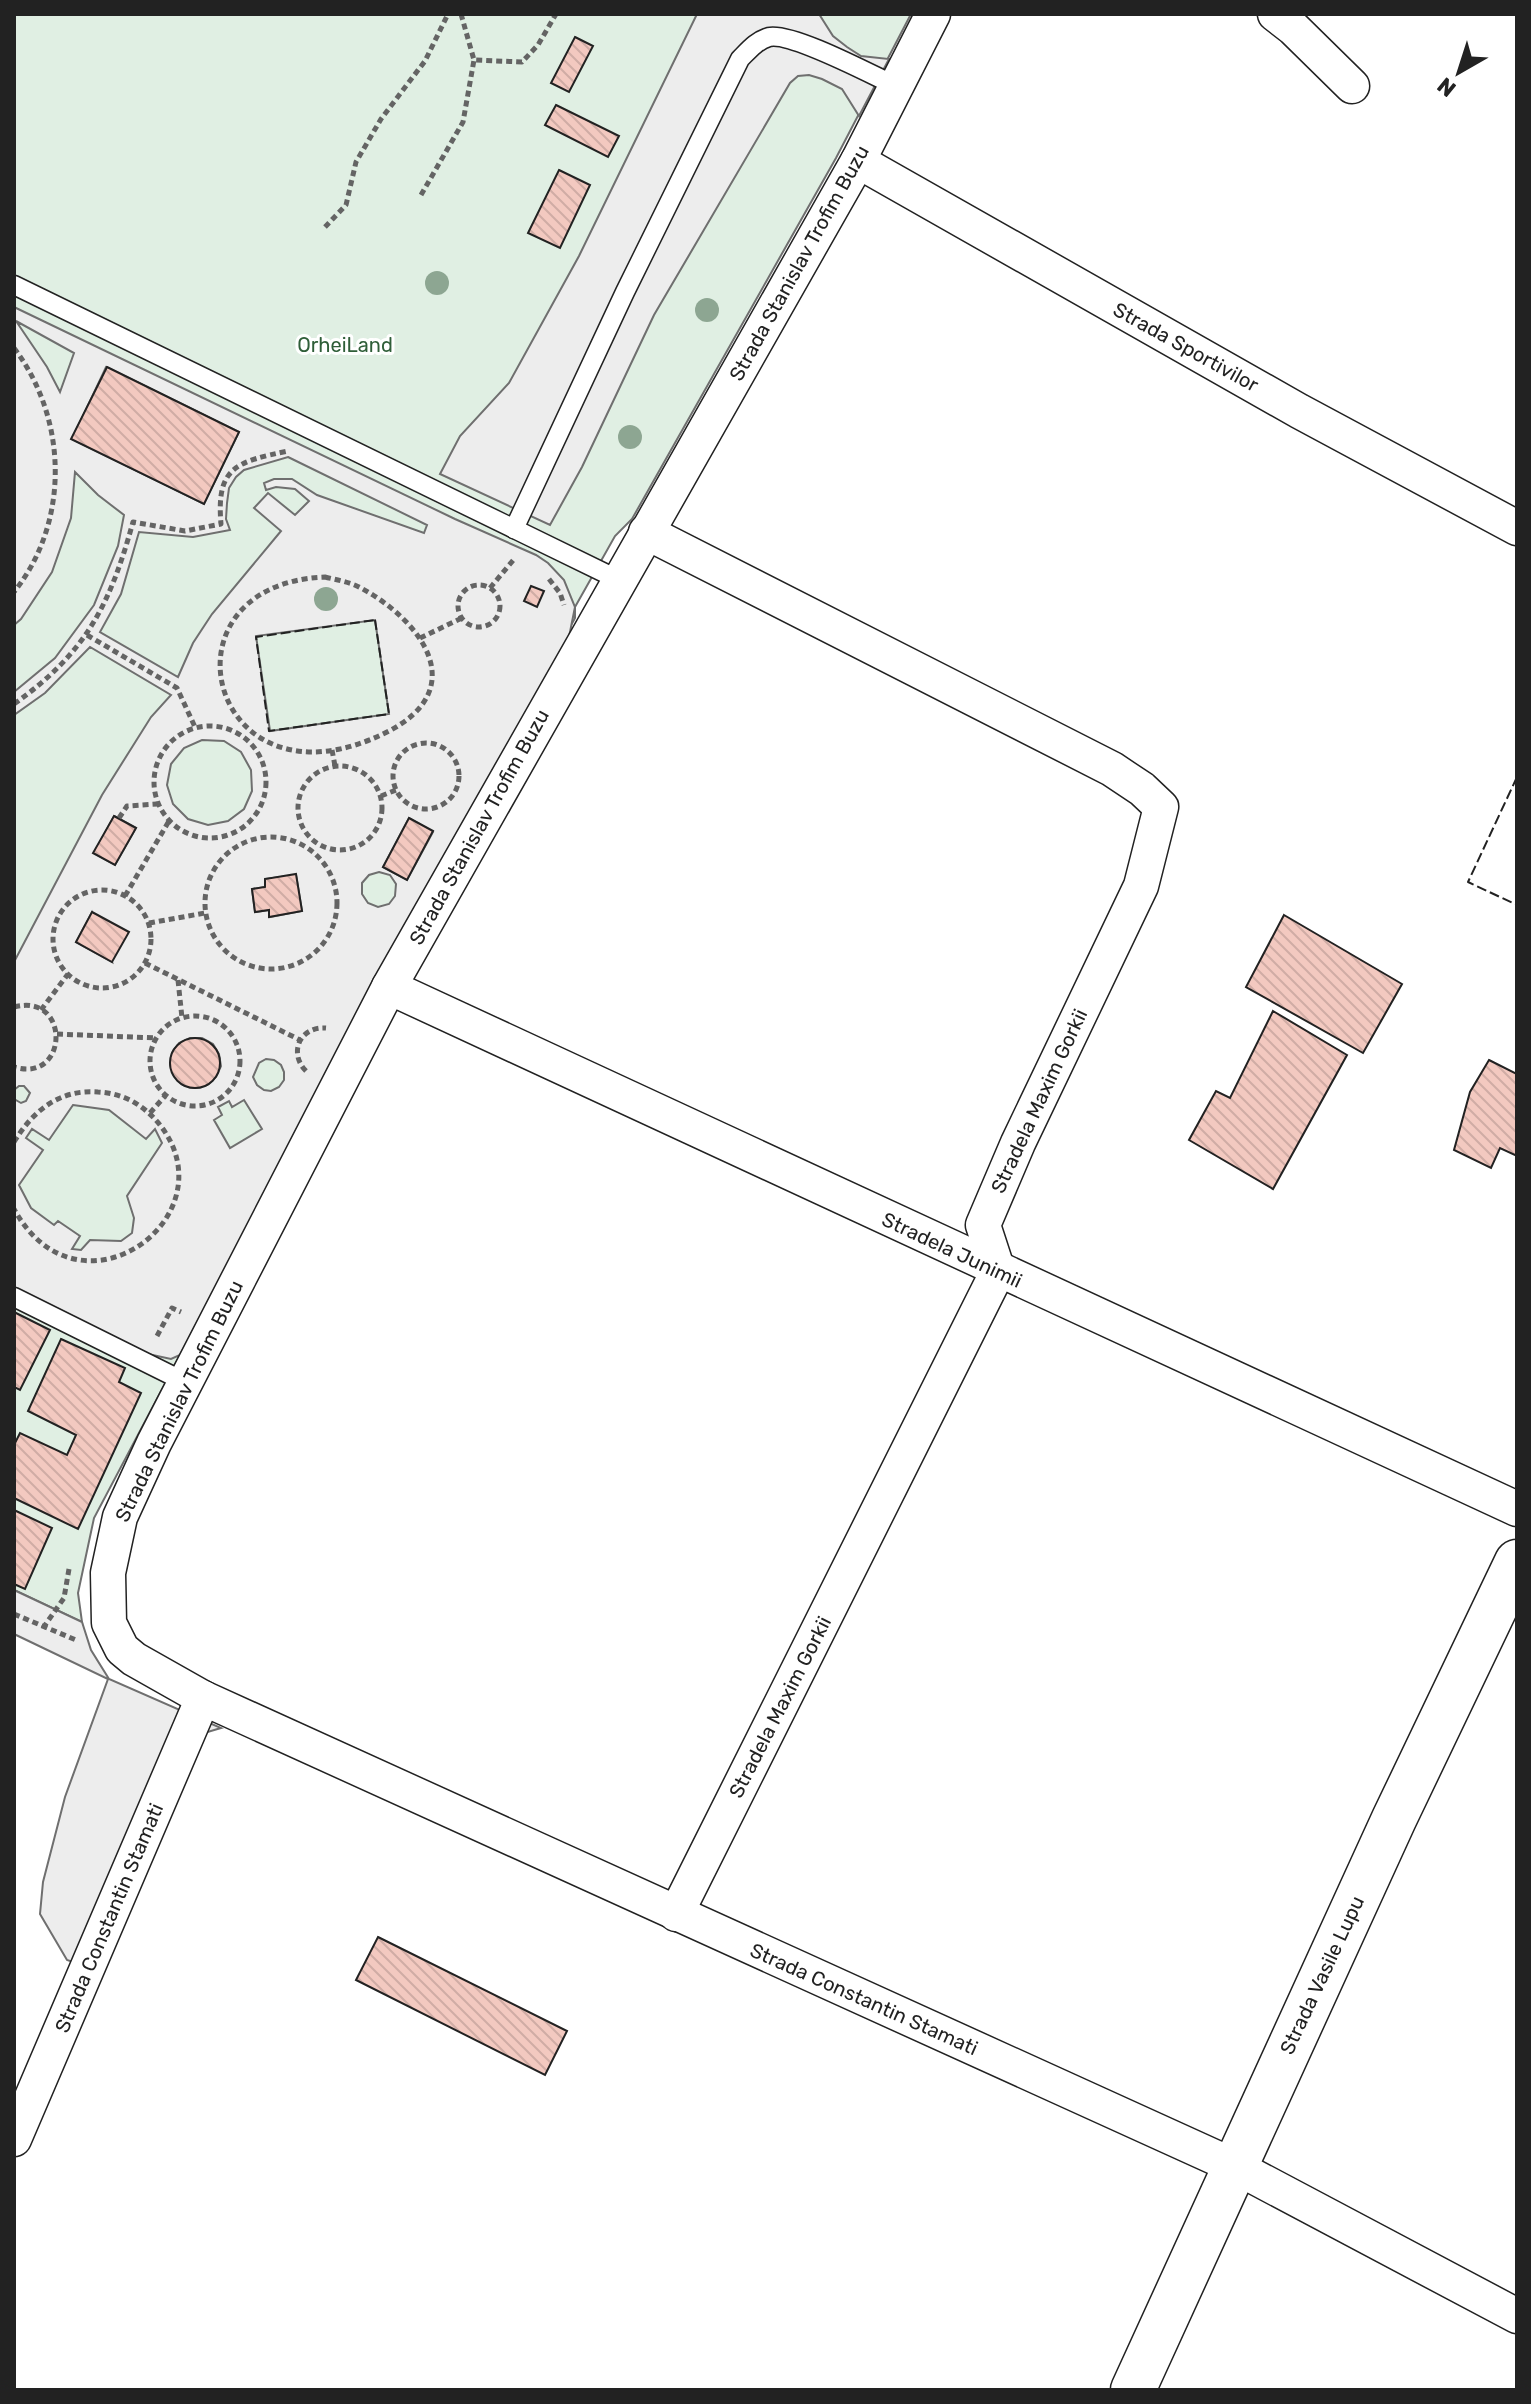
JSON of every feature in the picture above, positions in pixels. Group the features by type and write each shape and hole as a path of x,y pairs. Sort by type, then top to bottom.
{"main road":[{"name":"Strada Vasile Lupu","path":"1133,2390 1394,1819 1517,1562"}],"street":[{"name":"Strada Stanislav Trofim Buzu","path":"134,1659 122,1649 109,1623 108,1573 120,1517 185,1382 389,987 858,161 933,14"},
{"path":"1275,14 1352,86"},
{"name":"Strada Sportivilor","path":"858,161 1285,403 1517,528"},
{"name":"Stradela Maxim Gorkii","path":"646,532 1112,769 1142,789 1161,807 1141,886 1018,1143 983,1225 998,1271 676,1914"},
{"name":"Stradela Junimii","path":"389,987 1517,1509"},
{"name":"Strada Constantin Stamati","path":"134,1659 203,1698 1234,2166 1517,2316"},
{"name":"Strada Constantin Stamati","path":"14,2139 203,1698"}],"lane":[{"path":"514,529 625,292 740,59 756,42 773,36 804,44 896,86"},
{"path":"14,285 619,580"},
{"path":"14,1297 185,1382"}],"path":[{"path":"325,227 346,205 356,162 381,119 425,61 448,14"},
{"path":"421,195 463,122 474,60 461,14"},
{"path":"474,60 522,62 538,45 556,14"},
{"path":"14,348 40,392 50,423 56,478 50,521 39,552 14,592"},
{"path":"14,704 59,668 87,635 114,586 133,522 185,531 221,524 220,491 230,473 249,461 292,450"},
{"path":"325,577 357,586 386,603 419,639 434,673 430,694 413,714 388,731 332,750 311,752 287,749 250,732 224,699 220,674 221,651 236,618 250,602 267,589 285,582 325,577"},
{"path":"483,585 497,594 500,609 492,623 476,627 462,618 459,603 467,589 483,585"},
{"path":"419,639 462,618"},
{"path":"87,635 177,688 195,727"},
{"path":"212,725 244,737 259,753 266,775 265,797 255,817 238,832 220,838 201,838 184,832 169,821 158,804 153,785 155,766 164,749 177,735 195,727 212,725"},
{"path":"244,737 250,732"},
{"path":"429,743 450,752 456,762 459,772 454,795 435,808 412,806 396,790 394,768 407,748 429,743"},
{"path":"332,750 335,766"},
{"path":"335,766 346,766 368,776 381,796 381,819 370,838 350,849 327,848 317,843 301,823 299,798 304,786 312,776 335,766"},
{"path":"381,796 396,790"},
{"path":"119,818 127,806 158,804"},
{"path":"125,896 169,821"},
{"path":"238,832 242,843"},
{"path":"259,837 296,841 311,851 325,864 333,880 337,898 336,916 330,934 319,949 305,960 288,967 269,970 251,967 235,958 210,931 205,913 204,896 216,865 228,852 259,837"},
{"path":"311,851 317,843"},
{"path":"88,891 113,891 125,896 136,902 149,923 151,950 145,963 128,981 116,987 90,987 68,974 55,952 54,927 67,905 88,891"},
{"path":"149,923 205,913"},
{"path":"145,963 300,1040"},
{"path":"41,1010 68,974"},
{"path":"177,979 182,1018"},
{"path":"14,1007 32,1006 41,1010 55,1025 57,1034 56,1044 47,1061 28,1070 14,1067"},
{"path":"182,1018 213,1020 226,1028 235,1040 240,1056 239,1071 223,1097 209,1104 194,1107 165,1095 150,1068 151,1052 157,1038 168,1026 182,1018"},
{"path":"315,1076 299,1062 300,1040 317,1027 331,1029"},
{"path":"57,1034 157,1038"},
{"path":"14,1142 26,1122 43,1107 63,1096 86,1091 109,1092 131,1100 150,1113 170,1142 178,1175 175,1198 165,1220 151,1238 110,1260 87,1261 64,1256 44,1246 26,1230 14,1209"},
{"path":"150,1113 165,1095"}],"green space":[{"name":"OrheiLand","path":"14,14 911,14 836,158 632,519 615,536 575,607 575,618 376,984 94,1518 78,1593 82,1622 14,1590"}],"shaded area":[{"path":"697,14 819,14 833,36 861,56 889,59 859,116 842,89 822,79 798,76 790,83 654,315 582,467 550,525 440,474 460,436 509,383 579,256"},
{"path":"14,307 536,555 564,580 575,607 569,637 376,984 180,1355 171,1359 148,1354 14,1288 14,1099 21,1103 30,1093 24,1086 14,1090 14,962 102,795 151,717 171,695 90,647 45,693 14,715 14,692 55,658 94,605 118,546 124,515 75,472 71,518 52,572 14,625","holes":["16,321 74,353 60,392 47,367","106,367 239,432 204,504 72,439","288,457 427,525 424,533 317,495 292,479 274,479 264,483 266,490 276,487 295,489 309,501 295,515 268,493 254,508 281,531 212,614 193,643 178,677 100,632 121,594 139,532 193,537 230,530 226,519 227,503 229,488 244,470","375,620 389,714 270,731 256,636","202,740 224,741 241,752 251,770 252,791 244,809 228,821 208,825 188,819 173,804 167,785 171,764 184,748","114,816 136,828 115,865 94,853","409,818 433,832 407,880 383,867","379,872 390,875 396,884 395,896 389,904 378,907 368,903 362,894 362,883 369,875","296,875 302,911 270,917 269,910 255,912 252,889 265,887 265,879","92,912 112,962 76,942","190,1038 202,1038 213,1044 221,1066 216,1077 207,1085 195,1088 183,1085 174,1076 170,1065 172,1053 179,1043","266,1059 281,1065 284,1080 279,1087 271,1091 257,1085 253,1077 259,1063","244,1100 262,1129 230,1148 214,1120 222,1115 218,1107 229,1101 232,1107","73,1105 109,1110 146,1139 155,1129 162,1143 127,1196 134,1218 132,1233 121,1241 90,1240 81,1250 72,1249 80,1236 58,1221 54,1225 31,1208 19,1185 43,1150 26,1138 32,1129 49,1140"]},
{"path":"14,1590 82,1622 91,1650 109,1679 221,1728 204,1733 99,1971 67,1960 40,1914 43,1882 65,1797 108,1679 14,1634"}],"building":[{"path":"575,37 593,46 569,92 551,83"},
{"path":"556,105 619,136 608,157 545,125"},
{"path":"559,170 590,185 560,248 528,233"},
{"path":"107,367 239,432 204,504 71,439"},
{"path":"531,586 544,591 537,607 524,601"},
{"path":"114,816 136,828 115,865 93,853"},
{"path":"409,818 433,831 407,880 383,867"},
{"path":"296,874 302,911 269,917 269,910 255,912 252,889 265,887 265,879"},
{"path":"92,912 129,932 112,962 76,942"},
{"path":"1284,915 1402,984 1363,1053 1246,987"},
{"path":"1273,1011 1347,1055 1273,1189 1189,1140 1216,1091 1230,1098"},
{"path":"195,1038 213,1045 220,1063 213,1081 195,1088 177,1081 170,1063 177,1045"},
{"path":"1489,1060 1517,1074 1517,1156 1500,1148 1491,1168 1454,1150 1470,1092"},
{"path":"14,1312 50,1330 20,1390 14,1387"},
{"path":"61,1339 125,1368 119,1382 141,1393 78,1529 14,1498 14,1445 20,1433 67,1455 76,1435 28,1411"},
{"path":"14,1510 52,1528 25,1589 14,1584"},
{"path":"378,1937 567,2031 545,2075 356,1980"}],"fence":[{"path":"375,620 389,714 269,731 256,637 375,620"},
{"path":"1517,777 1468,882 1517,905"}]}
